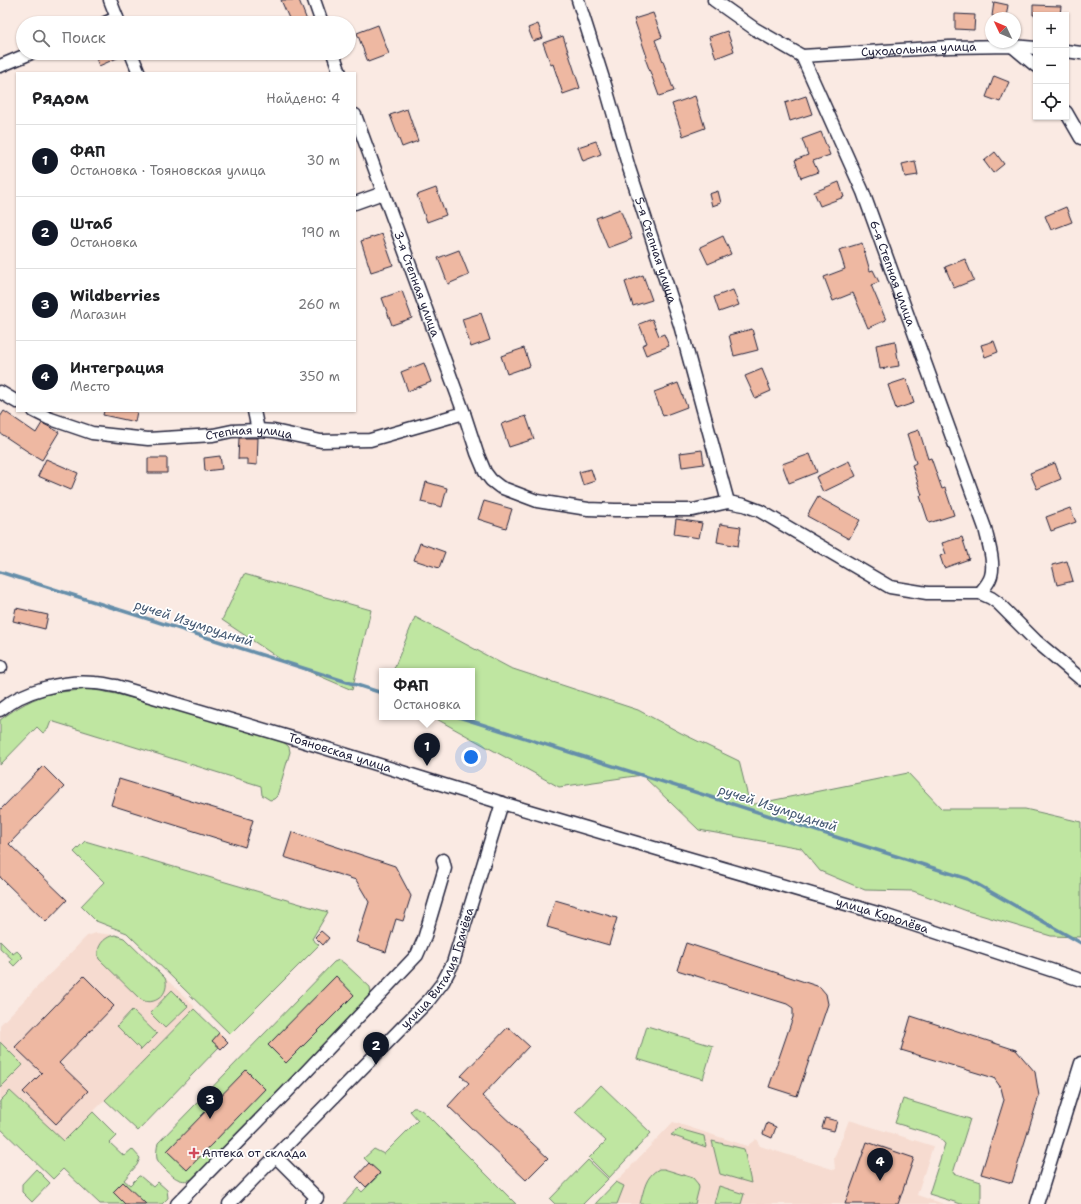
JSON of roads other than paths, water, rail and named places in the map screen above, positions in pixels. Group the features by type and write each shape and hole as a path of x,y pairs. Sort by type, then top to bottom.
{"street":[{"path":"110,0 116,16"},
{"path":"314,0 320,16"},
{"name":"5-я Степная улица","path":"578,0 606,88 629,168 680,325 728,502"},
{"path":"714,0 755,29 802,56"},
{"name":"Суходольная улица","path":"802,56 949,47 985,46"},
{"name":"Суходольная улица","path":"1021,47 1033,48"},
{"path":"1014,48 1033,64"},
{"path":"1069,51 1081,53"},
{"name":"6-я Степная улица","path":"802,56 863,192 985,528 992,555 991,576 980,593"},
{"path":"0,66 16,59"},
{"path":"134,60 139,72"},
{"path":"335,60 340,72"},
{"path":"1069,117 1081,138"},
{"name":"3-я Степная улица","path":"356,118 464,413 477,453 485,472 491,480 500,487 537,500 588,509 693,510 728,502"},
{"path":"356,203 383,193"},
{"path":"0,392 16,401"},
{"name":"Степная улица","path":"36,412 48,418 92,433 148,439 213,435 232,431 258,430 274,431 322,441 370,440 464,413"},
{"path":"254,412 258,430"},
{"path":"728,502 744,505 760,511 890,587 927,593 980,593 991,598 998,603 1036,641 1081,680"},
{"name":"Тояновская улица","path":"0,710 21,696 59,684 75,682 116,686 681,856"},
{"name":"улица Виталия Грачёва","path":"229,1204 430,1000 443,982 453,963 502,803"},
{"name":"улица Королёва","path":"681,856 884,915 1081,980"},
{"path":"177,1204 285,1094 417,955 424,939 445,868 443,860"},
{"path":"1037,1204 1081,1063"},
{"path":"276,1156 317,1198 311,1204"}],"waterway":[{"name":"ручей Изумрудный","path":"0,572 379,692"},
{"name":"ручей Изумрудный","path":"468,720 968,879 1081,943"}],"place":[{"name":"ФАП","path":"427,766"},
{"name":"Штаб","path":"376,1065"},
{"name":"Wildberries","path":"210,1119"},
{"name":"Аптека от склада","path":"194,1153"},
{"name":"Интеграция","path":"880,1181"}]}
